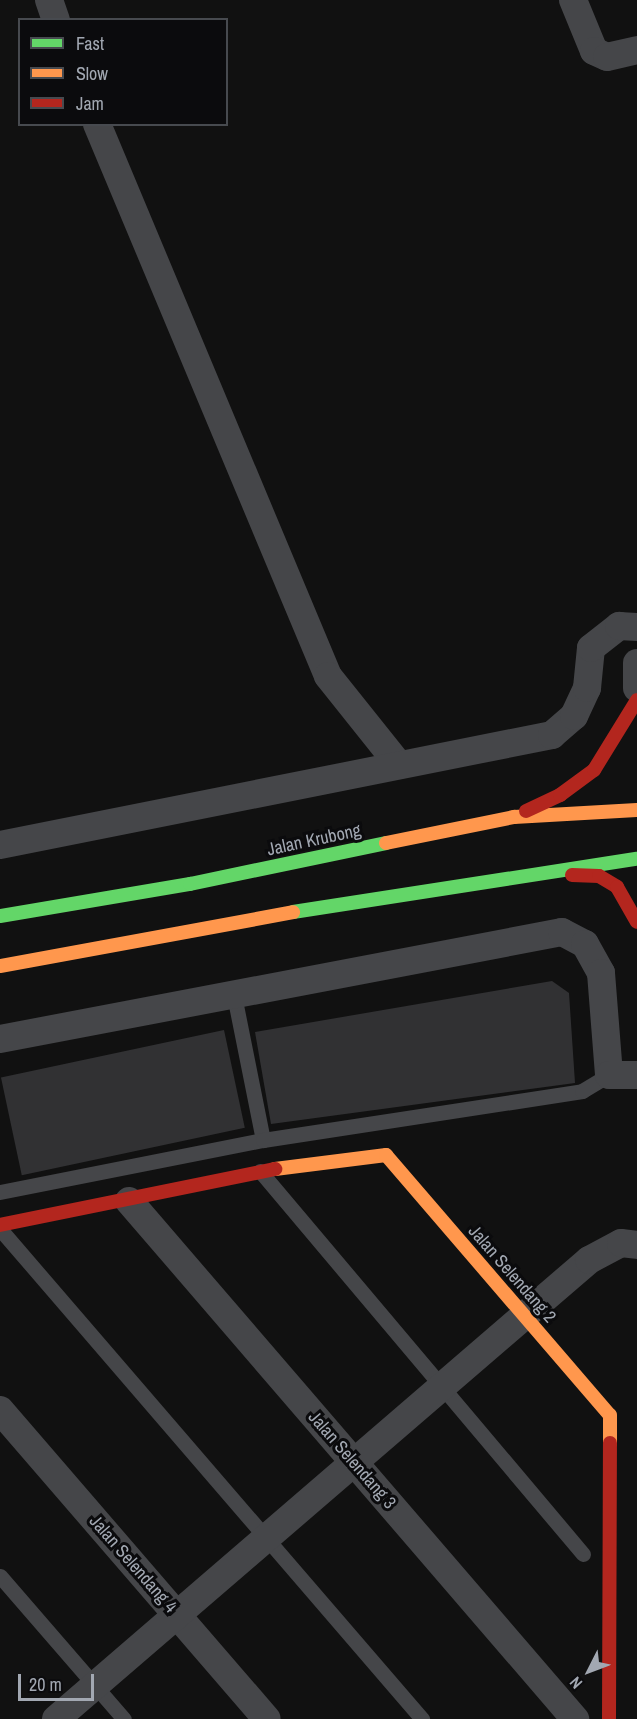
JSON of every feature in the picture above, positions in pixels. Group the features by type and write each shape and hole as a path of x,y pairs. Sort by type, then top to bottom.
{"main road":[{"path":"514,817 560,795 594,770 609,752 637,700"},
{"name":"Jalan Krubong","path":"0,916 190,884 514,817 637,810"},
{"path":"0,966 222,922 545,870 637,859"},
{"path":"545,870 599,876 617,887 637,922"},
{"name":"Jalan Selendang 2","path":"260,1171 386,1155 610,1416 609,1719"},
{"path":"0,1227 260,1171"}],"street":[{"path":"49,0 55,18"},
{"path":"573,0 594,51 607,57 637,50"},
{"path":"98,126 328,676 399,765"},
{"path":"0,845 552,735 574,716 587,688 591,648 602,635 619,626 637,627"},
{"path":"637,663 637,688"},
{"path":"0,1039 562,932 585,944 601,972 609,1075 637,1075"},
{"name":"Jalan Selendang 3","path":"129,1201 575,1719"},
{"path":"56,1719 524,1316 604,1250 621,1244 637,1245"},
{"name":"Jalan Selendang 4","path":"0,1410 267,1719"}],"lane":[{"path":"234,995 263,1140"},
{"path":"0,1192 263,1140 582,1091 609,1075"},
{"path":"260,1171 440,1388 583,1554"},
{"path":"0,1227 422,1719"},
{"path":"0,1576 124,1719"}],"building":[{"path":"552,981 569,993 575,1083 271,1124 255,1032"},
{"path":"224,1030 245,1128 22,1175 1,1077"}],"traffic: fast":[{"path":"0,916 190,884 386,843"},
{"path":"293,912 637,859"}],"traffic: slow":[{"path":"386,843 514,817 637,810"},
{"path":"0,966 293,912"},
{"path":"275,1169 386,1155 610,1415 610,1443"}],"traffic: jam":[{"path":"526,811 560,795 594,770 637,700"},
{"path":"572,875 599,876 617,887 637,922"},
{"path":"0,1225 275,1169"},
{"path":"609,1719 610,1443"}]}
